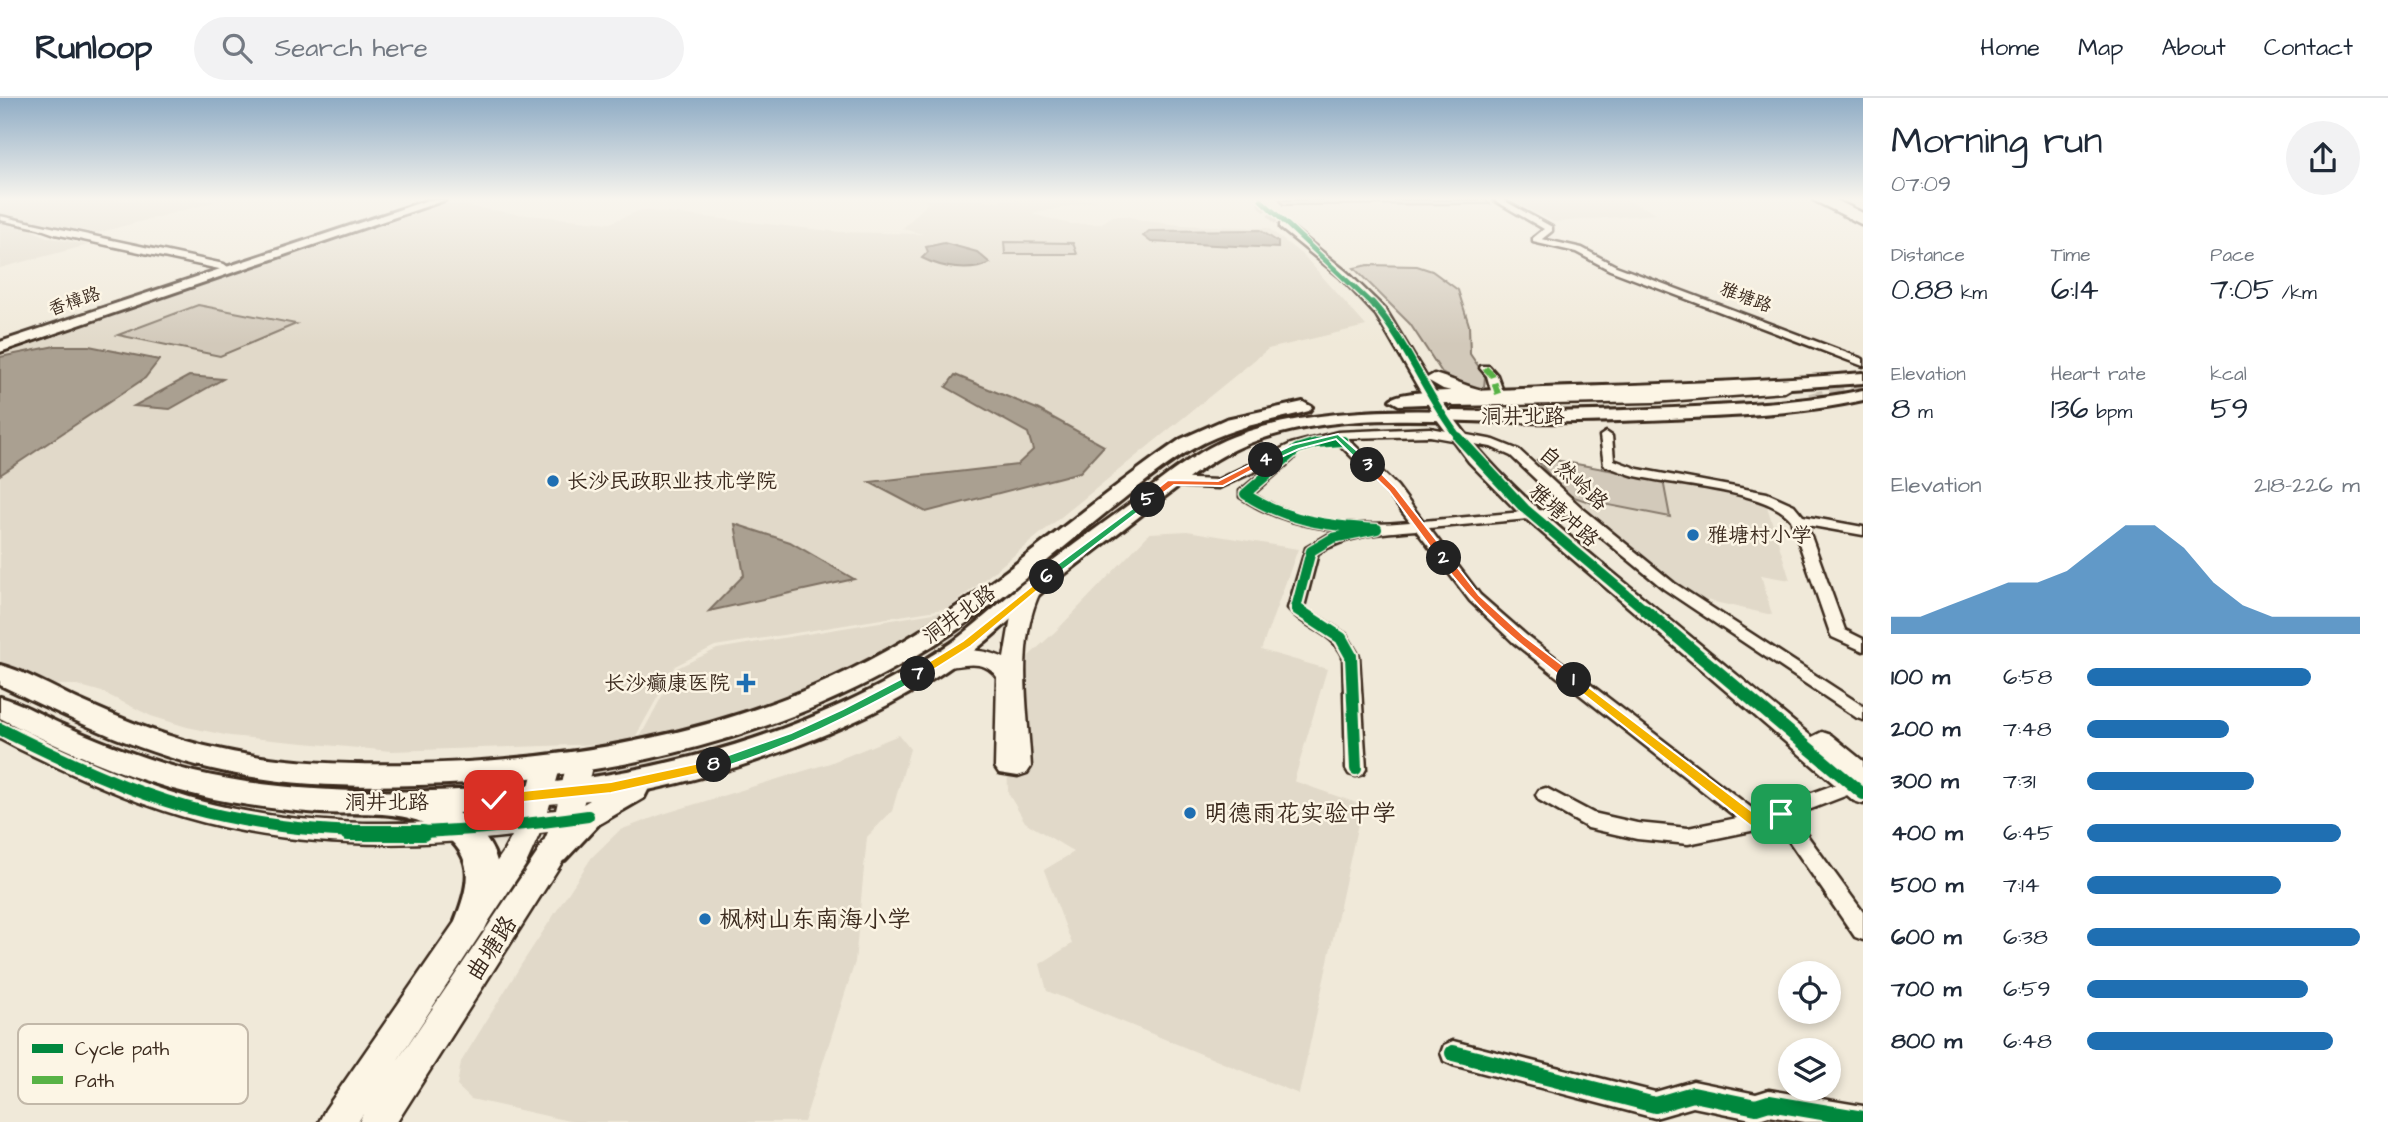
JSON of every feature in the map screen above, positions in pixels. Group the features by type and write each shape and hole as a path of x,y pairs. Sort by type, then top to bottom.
{"main road":[{"name":"香樟路","path":"0,341 283,248"},
{"name":"香樟路","path":"0,347 297,248"},
{"name":"洞井北路","path":"554,850 576,809 609,802 668,777 719,764 795,736 858,707 940,661 967,643 1171,482 1230,444 1279,428 1335,417 1493,401 1863,378"},
{"name":"洞井北路","path":"1493,401 1666,414 1824,405 1863,396"},
{"name":"洞井北路","path":"0,706 122,763 200,785 325,802 404,804 539,796 580,762 669,746 718,733 784,711 878,666 939,631 1169,456 1209,432 1257,415 1290,409 1398,400 1445,406"},
{"name":"洞井北路","path":"0,674 137,736 209,758 331,774 498,774 539,796"},
{"path":"404,804 435,815 473,843 482,859 484,874 481,896 472,921"}],"street":[{"path":"131,248 224,267"},
{"name":"雅塘冲路","path":"1316,248 1375,294 1400,325 1475,458 1860,784"},
{"name":"雅塘路","path":"1569,248 1614,268 1863,363"},
{"path":"1485,368 1492,375 1493,401"},
{"path":"1445,406 1784,388"},
{"path":"1445,406 1459,389 1493,401 1540,411 1707,407 1810,400"},
{"name":"自然岭路","path":"1171,482 1220,484 1296,447 1386,432 1445,406 1515,453 1577,511 1669,586 1863,713"},
{"path":"1606,436 1608,462 1635,472 1762,496 1789,508 1798,519 1838,633 1863,646"},
{"path":"1577,511 1419,526 1377,529 1337,527 1258,504 1245,494 1297,449 1341,439 1392,489 1419,526 1475,598 1520,639 1756,822"},
{"path":"1798,519 1863,531"},
{"path":"1356,769 1351,656 1346,641 1336,633 1306,619 1296,608 1311,551 1333,538 1377,529"},
{"path":"940,661 975,657 993,661 1005,671 1008,677 1009,767 1018,767 1016,628 1025,598 1031,590"},
{"path":"0,729 102,776 210,814 261,825 326,830 461,832 539,796 576,809 580,762"},
{"path":"1546,794 1588,820 1637,831 1688,836 1756,822 1860,784"},
{"name":"曲塘路","path":"337,1122 515,858 539,796"},
{"path":"1781,814 1863,930"},
{"name":"曲塘路","path":"377,1122 554,850"},
{"path":"1453,1053 1655,1105 1693,1094 1756,1107 1769,1103 1863,1119"}],"shaded area":[{"path":"0,248 77,248 0,268"},
{"name":"长沙民政职业技术学院","path":"314,248 1293,248 1305,257 1366,326 1268,349 949,608 715,646 675,666 632,743 391,751 230,736 151,716 102,692 77,685 0,684 0,354"},
{"path":"926,248 962,248 977,252 990,263 974,268 956,268 922,258 928,252"},
{"path":"1004,248 1075,248 1077,254 1005,254"},
{"path":"1368,265 1417,266 1432,271 1458,290 1469,325 1470,354 1485,376 1484,389 1469,387 1443,374 1410,324 1354,268"},
{"path":"198,305 296,324 220,356 118,335"},
{"path":"55,346 89,346 159,360 145,378 0,475 0,357"},
{"path":"955,375 1037,409 1104,446 1080,472 926,512 869,482 1017,465 1033,450 1028,433 946,387"},
{"path":"189,376 223,379 170,409 134,406"},
{"name":"雅塘村小学","path":"1543,457 1765,500 1790,580 1761,575 1772,615 1688,596 1568,498 1570,496 1563,495 1534,459"},
{"path":"1544,458 1663,480 1670,517 1604,504 1601,506 1565,494 1537,460"},
{"path":"735,524 790,542 854,579 709,611 744,575"},
{"name":"明德雨花实验中学","path":"1187,531 1298,549 1261,650 1327,669 1294,781 1362,805 1299,1094 1047,991 1040,964 1072,944 1044,870 1074,852 1025,822 1008,793 1005,678 1058,629 1150,533"},
{"name":"长沙癫康医院","path":"946,611 882,657 787,697 705,725 638,741 677,668 717,649"},
{"name":"枫树山东南海小学","path":"899,735 910,749 892,811 867,837 855,962 804,1122 573,1122 471,1099 457,1086 461,1062 521,965 592,857 620,830 663,814 830,763"}],"tunnel":[{"path":"1810,400 1863,387"}],"marked path":[{"path":"1485,368 1492,375 1498,394"}],"cycle path":[{"path":"1312,248 1379,311 1452,430 1525,509 1863,794"},
{"path":"1343,441 1316,443 1297,449 1245,494 1274,511 1291,517 1343,527 1377,529 1333,538 1311,551 1296,608 1341,638 1351,656 1356,769"},
{"path":"0,729 78,766 185,807 305,830 353,833 447,832 588,816"},
{"path":"1453,1053 1655,1105 1693,1094 1756,1107 1769,1103 1863,1119"}],"place":[{"name":"长沙民政职业技术学院","path":"553,481"},
{"name":"雅塘村小学","path":"1693,535"},
{"name":"长沙癫康医院","path":"746,683"},
{"name":"明德雨花实验中学","path":"1190,813"},
{"name":"枫树山东南海小学","path":"705,919"}],"route":[{"path":"494,800 611,788 668,777 719,764 795,736 889,691 967,643 1050,574 1171,482 1220,484 1296,447 1338,436 1392,489 1475,598 1520,639 1756,822 1781,814"}]}
